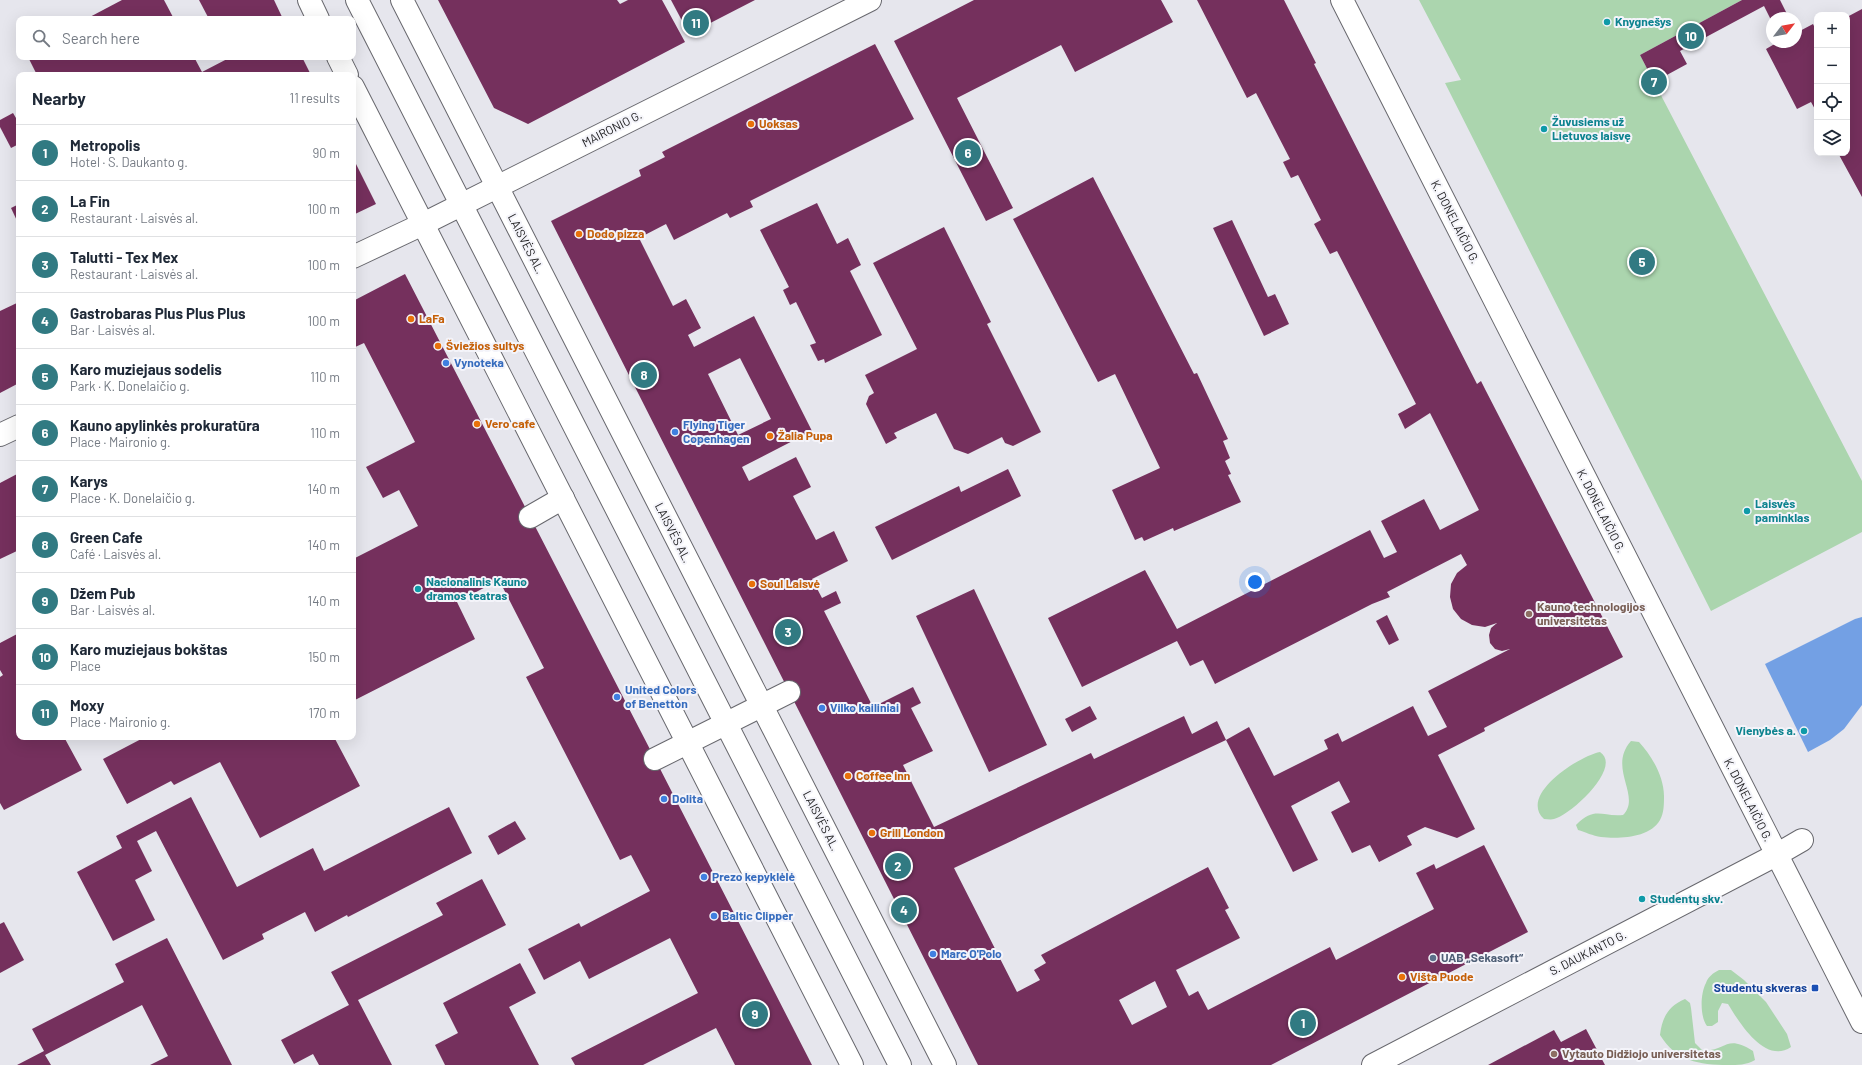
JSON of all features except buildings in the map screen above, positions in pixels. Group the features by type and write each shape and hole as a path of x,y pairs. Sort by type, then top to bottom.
{"street":[{"path":"309,0 317,16"},
{"path":"357,0 900,1065"},
{"name":"LAISVĖS AL.","path":"402,0 945,1065"},
{"name":"MAIRONIO G.","path":"356,256 423,224 870,0"},
{"name":"K. DONELAIČIO G.","path":"1342,0 1862,1022"},
{"path":"340,60 346,72"},
{"path":"356,93 852,1065"},
{"path":"0,435 16,427"},
{"path":"530,517 563,498"},
{"path":"655,759 789,692"},
{"name":"S. DAUKANTO G.","path":"1373,1065 1776,855 1802,840"}],"green space":[{"path":"1419,0 1742,0 1640,55 1862,481 1862,532 1711,611 1445,83 1461,80"},
{"path":"1631,741 1639,742 1653,760 1660,774 1664,805 1660,820 1649,831 1634,836 1616,838 1601,837 1578,830 1576,825 1588,816 1593,814 1623,815 1628,807 1628,790 1622,761 1625,751"},
{"path":"1600,752 1605,759 1605,768 1600,779 1592,790 1572,809 1562,816 1553,819 1544,819 1538,809 1539,799 1545,788 1554,778 1566,769 1590,755"},
{"path":"1719,970 1731,970 1744,980 1766,1002 1787,1034 1791,1047 1781,1051 1772,1050 1763,1046 1746,1030 1728,1004 1722,1003 1718,1011 1718,1022 1712,1026 1707,1026 1702,1011 1704,988 1708,979"},
{"path":"1685,999 1690,1003 1695,1043 1702,1050 1710,1050 1731,1043 1737,1044 1753,1051 1755,1060 1739,1065 1707,1064 1689,1060 1673,1051 1660,1035 1662,1023 1670,1009"}],"water":[{"path":"1862,617 1862,705 1844,729 1830,740 1808,752 1765,664 1855,619"}],"place":[{"name":"Knygnešys","path":"1607,22"},
{"name":"Moxy","path":"696,23"},
{"name":"Karo muziejaus bokštas","path":"1691,36"},
{"name":"Karys","path":"1654,82"},
{"name":"Uoksas","path":"751,124"},
{"name":"Žuvusiems už Lietuvos laisvę","path":"1544,129"},
{"name":"Kauno apylinkės prokuratūra","path":"968,153"},
{"name":"Dodo pizza","path":"579,234"},
{"name":"Karo muziejaus sodelis","path":"1642,262"},
{"name":"LaFa","path":"411,319"},
{"name":"Šviežios sultys","path":"438,346"},
{"name":"Vynoteka","path":"446,363"},
{"name":"Green Cafe","path":"644,375"},
{"name":"Vero cafe","path":"477,424"},
{"name":"Flying Tiger Copenhagen","path":"675,432"},
{"name":"Žalia Pupa","path":"770,436"},
{"name":"Laisvės paminklas","path":"1747,511"},
{"name":"Soul Laisvė","path":"752,584"},
{"name":"Nacionalinis Kauno dramos teatras","path":"418,589"},
{"name":"Kauno technologijos universitetas","path":"1529,614"},
{"name":"Talutti - Tex Mex","path":"788,632"},
{"name":"United Colors of Benetton","path":"617,697"},
{"name":"Vilko kailiniai","path":"822,708"},
{"name":"Vienybės a.","path":"1804,731"},
{"name":"Coffee inn","path":"848,776"},
{"name":"Dolita","path":"664,799"},
{"name":"Grill London","path":"872,833"},
{"name":"La Fin","path":"898,866"},
{"name":"Prezo kepyklėlė","path":"704,877"},
{"name":"Studentų skv.","path":"1642,899"},
{"name":"Gastrobaras Plus Plus Plus","path":"904,910"},
{"name":"Baltic Clipper","path":"714,916"},
{"name":"Marc O'Polo","path":"933,954"},
{"name":"UAB „Sekasoft“","path":"1433,958"},
{"name":"Višta Puode","path":"1402,977"},
{"name":"Studentų skveras","path":"1815,988"},
{"name":"Džem Pub","path":"755,1014"},
{"name":"Metropolis","path":"1303,1023"},
{"name":"Vytauto Didžiojo universitetas","path":"1554,1054"}]}
